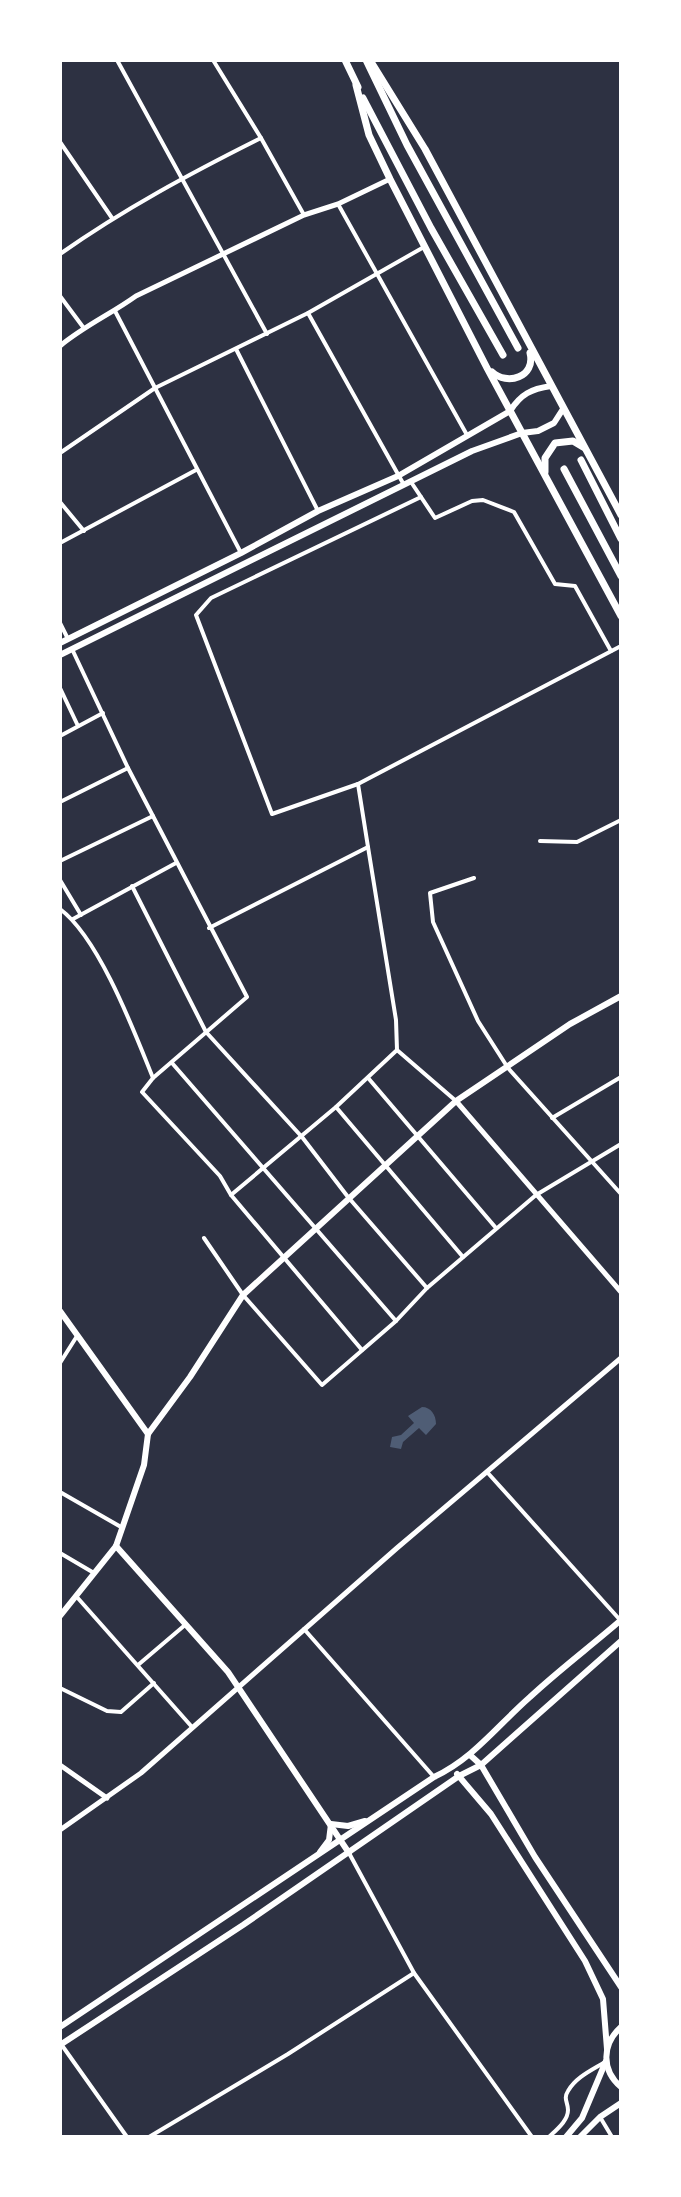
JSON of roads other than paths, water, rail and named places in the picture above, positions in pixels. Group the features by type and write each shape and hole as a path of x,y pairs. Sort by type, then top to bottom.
{"main road":[{"path":"345,60 431,228 503,355"},
{"path":"368,60 432,162 621,515"},
{"path":"368,60 407,145 518,348"},
{"path":"356,85 369,135 390,179 487,368 621,616"},
{"path":"487,368 508,380 520,377 529,369 532,360 528,344"},
{"path":"60,643 318,511 398,476 510,411 520,397 534,388 551,386"},
{"path":"60,655 472,451 522,433 538,431 554,423 563,409"},
{"path":"546,475 545,458 555,443 573,441 588,451"},
{"path":"581,460 621,539"},
{"path":"564,469 621,576"},
{"path":"60,1616 116,1546 144,1465 148,1434 190,1377 243,1295 456,1101 570,1024 621,996"},
{"path":"60,1311 148,1434"},
{"path":"116,1546 237,1687 349,1853"},
{"path":"61,2025 434,1777 451,1769 470,1755 530,1696 621,1620"},
{"path":"60,2045 459,1776 481,1765 621,1641"},
{"path":"470,1755 481,1765 535,1857 621,1987"},
{"path":"451,1769 491,1814 585,1961 603,1999 606,2061 582,2118 566,2137"},
{"path":"331,1824 348,1826 382,1813"},
{"path":"317,1856 329,1840 331,1824"},
{"path":"607,2049 610,2039 621,2027"},
{"path":"606,2061 609,2072 621,2087"},
{"path":"580,2137 600,2117 621,2103"}],"street":[{"path":"117,60 267,334"},
{"path":"213,60 304,215"},
{"path":"60,254 112,218 181,178 261,138"},
{"path":"60,142 112,218"},
{"path":"60,346 83,327 136,296 304,215 338,204 390,179"},
{"path":"338,204 468,437"},
{"path":"60,442 63,451 155,388 308,313 424,247"},
{"path":"60,296 83,327"},
{"path":"115,311 241,553"},
{"path":"308,313 398,476 421,497 435,518 472,501 483,500 514,512 555,584 575,586 611,651"},
{"path":"236,348 318,511"},
{"path":"60,543 196,470"},
{"path":"421,497 211,598 196,615 272,814 358,784 621,646"},
{"path":"60,502 84,531"},
{"path":"60,623 68,639"},
{"path":"72,649 128,768 247,997 153,1078 142,1092 220,1176 231,1195 362,1350"},
{"path":"60,688 78,726"},
{"path":"60,736 103,713"},
{"path":"60,802 128,768"},
{"path":"231,1195 369,1079 397,1050 396,1020 358,784"},
{"path":"60,861 153,816"},
{"path":"540,841 577,842 621,820"},
{"path":"209,928 368,847"},
{"path":"73,919 176,863"},
{"path":"474,878 430,893 433,922 478,1021 508,1068 621,1194"},
{"path":"60,880 81,915"},
{"path":"132,886 206,1032 302,1137 348,1197 427,1288"},
{"path":"60,909 83,931 129,1020 153,1078"},
{"path":"397,1050 456,1101 621,1292"},
{"path":"172,1063 396,1321"},
{"path":"552,1118 621,1077"},
{"path":"369,1079 496,1228"},
{"path":"336,1107 463,1257"},
{"path":"204,1238 243,1295 322,1385 396,1321 427,1288 536,1195 621,1144"},
{"path":"60,1363 77,1336"},
{"path":"60,1830 141,1773 621,1358"},
{"path":"487,1472 621,1620"},
{"path":"60,1492 121,1527"},
{"path":"60,1553 94,1573"},
{"path":"76,1596 192,1727"},
{"path":"138,1665 185,1625"},
{"path":"304,1629 434,1777"},
{"path":"60,1688 107,1711 121,1712 154,1683"},
{"path":"60,1765 107,1798"},
{"path":"349,1853 414,1973 532,2137"},
{"path":"149,2137 288,2054 414,1973"},
{"path":"60,2045 127,2137"},
{"path":"549,2137 565,2119 568,2110 566,2092 577,2080 606,2061"},
{"path":"600,2117 612,2137"}],"water":[{"path":"422,1407 432,1412 436,1424 426,1435 419,1428 403,1442 401,1449 390,1447 392,1437 401,1435 414,1423 408,1416"}]}
